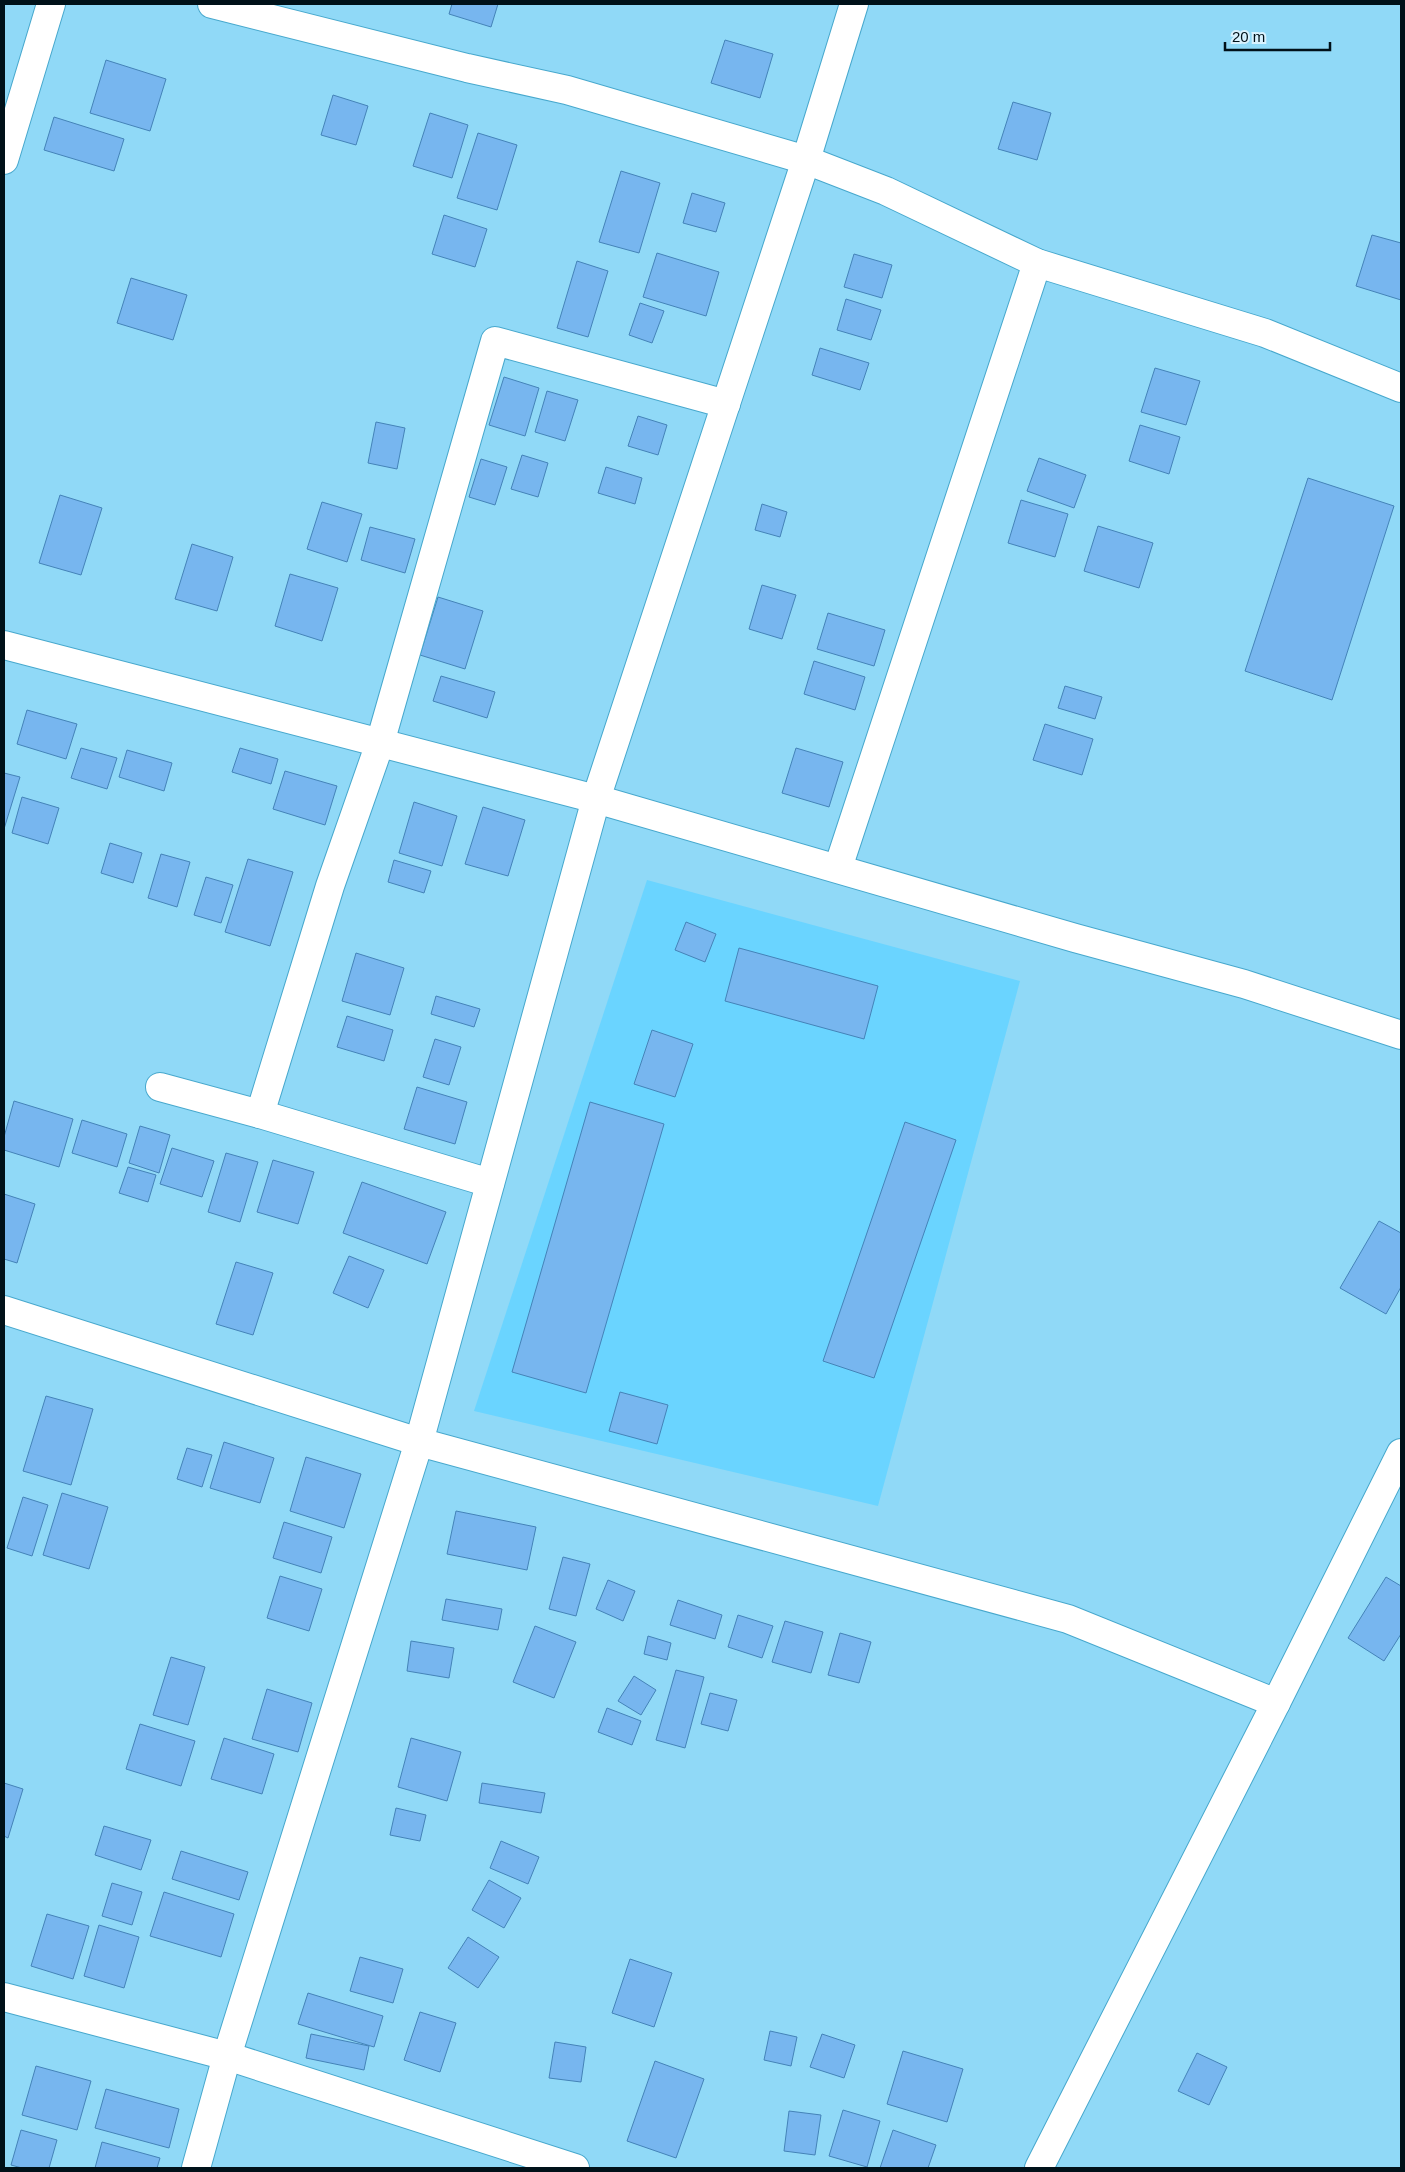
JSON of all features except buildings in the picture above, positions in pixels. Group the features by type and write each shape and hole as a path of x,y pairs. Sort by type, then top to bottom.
{"street":[{"path":"4,160 51,4"},
{"path":"212,4 467,68 567,90 806,160 886,191 1037,263 1265,333 1401,388"},
{"path":"196,2168 227,2056 419,1442 596,799 806,160 854,4"},
{"path":"838,868 1037,263"},
{"path":"260,1114 330,886 380,743 495,342 726,404"},
{"path":"4,645 596,799 1075,938 1244,984 1401,1035"},
{"path":"160,1087 260,1114 490,1183"},
{"path":"4,1310 419,1442 1068,1619 1276,1703"},
{"path":"1039,2168 1276,1703 1401,1452"},
{"path":"4,1997 227,2056 575,2168"}],"shaded area":[{"path":"647,880 1020,981 878,1506 474,1411"}]}
